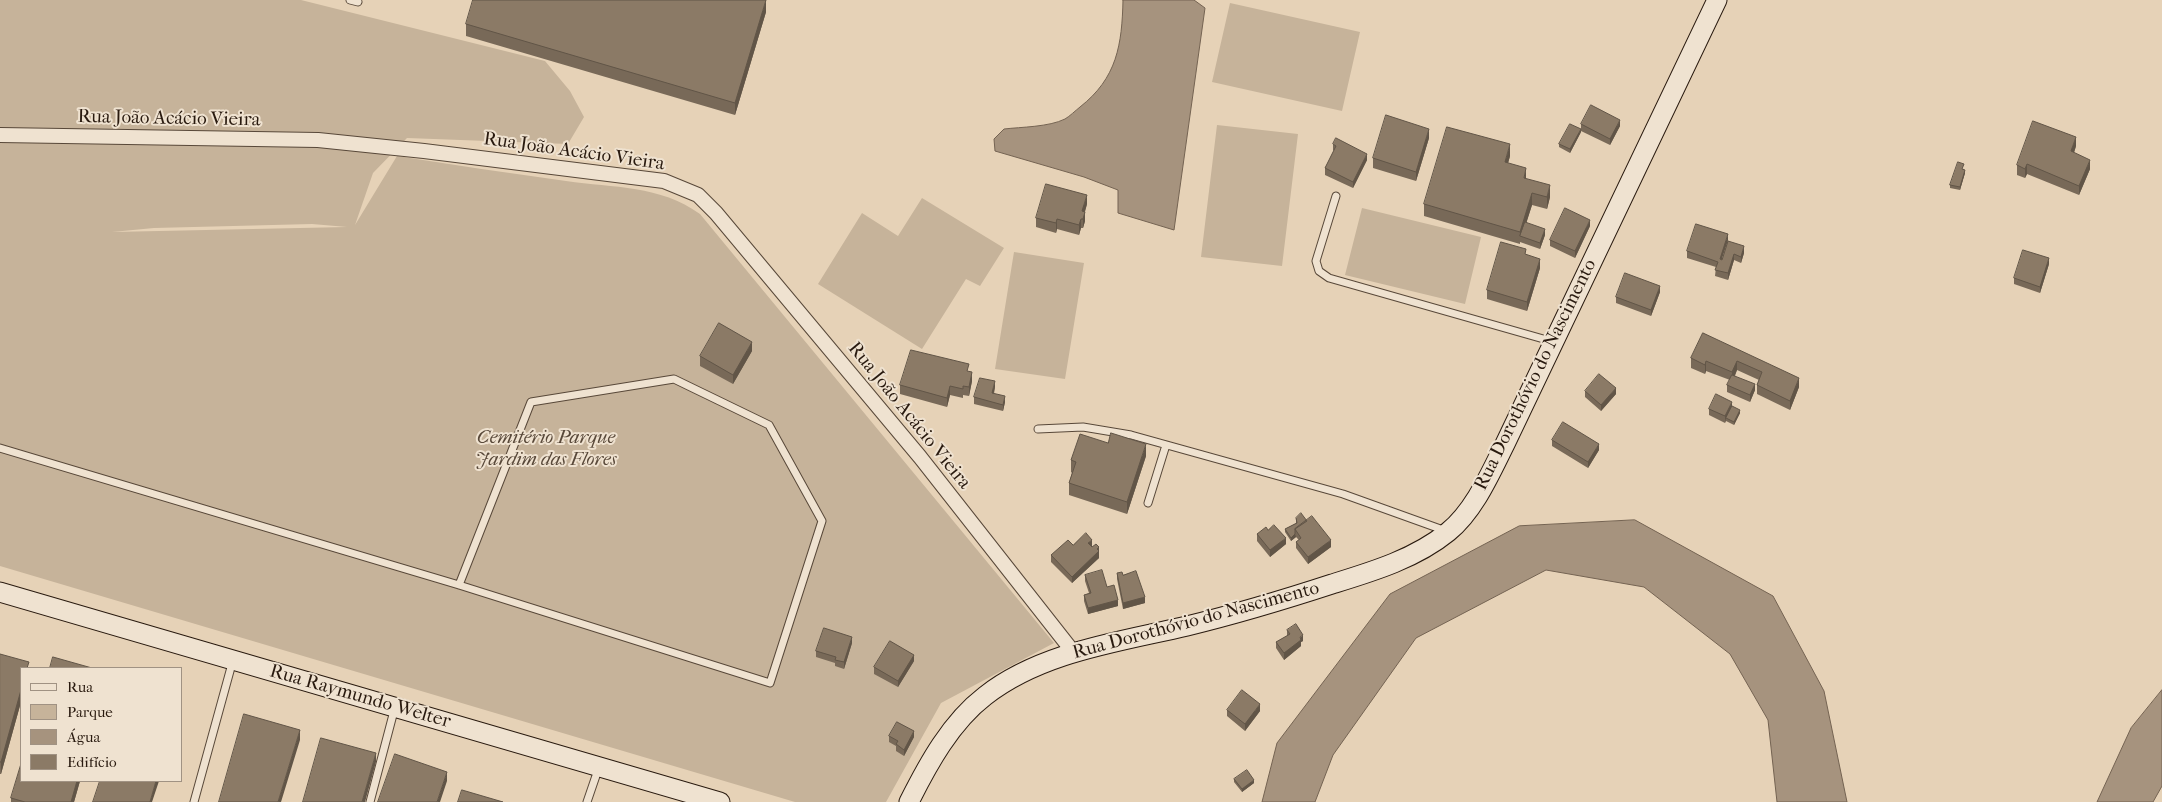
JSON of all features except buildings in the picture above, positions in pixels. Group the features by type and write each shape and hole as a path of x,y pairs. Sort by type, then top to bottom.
{"street":[{"name":"Rua Dorothóvio do Nascimento","path":"909,802 944,742 971,709 984,696 1018,674 1074,653 1250,611 1383,568 1427,546 1448,532 1466,512 1489,475 1717,0"},
{"name":"Rua João Acácio Vieira","path":"0,135 318,140 606,172 664,182 698,195 716,213 920,457 1074,653"},
{"name":"Rua Raymundo Welter","path":"0,592 720,802"}],"lane":[{"path":"1336,196 1316,261 1319,271 1329,278 1554,342"},
{"path":"0,448 460,585 770,683 822,520 769,425 674,379 531,402 460,585"},
{"path":"1038,429 1083,427 1131,436 1343,494 1448,532"},
{"path":"1148,503 1166,445"},
{"path":"194,802 233,660"},
{"path":"370,802 395,707"},
{"path":"586,802 600,767"}],"green space":[{"name":"Cemitério Parque Jardim das Flores","path":"0,0 301,0 545,61 570,91 584,117 568,144 407,138 373,173 355,225 397,156 566,181 636,189 669,198 685,205 700,214 1054,643 941,703 886,802 795,802 0,566","holes":["312,224 347,227 112,232 154,228"]},
{"path":"1230,3 1360,32 1342,111 1212,82"},
{"path":"1217,125 1298,134 1282,266 1201,257"},
{"path":"922,198 1004,248 980,286 966,279 922,349 818,284 862,213 898,236"},
{"path":"1362,208 1481,237 1465,304 1345,275"},
{"path":"1014,252 1084,263 1065,379 995,369"}],"water":[{"path":"1123,0 1194,0 1205,8 1174,230 1118,213 1118,190 1084,177 995,151 994,139 1004,129 1058,122 1069,116 1092,96 1110,72 1115,59 1121,32"},
{"path":"1635,520 1773,596 1824,691 1847,802 1777,802 1768,720 1730,654 1644,587 1546,570 1416,638 1333,755 1315,802 1262,802 1277,743 1390,594 1519,526"},
{"path":"2162,690 2162,786 2153,802 2097,802 2131,728"}]}
